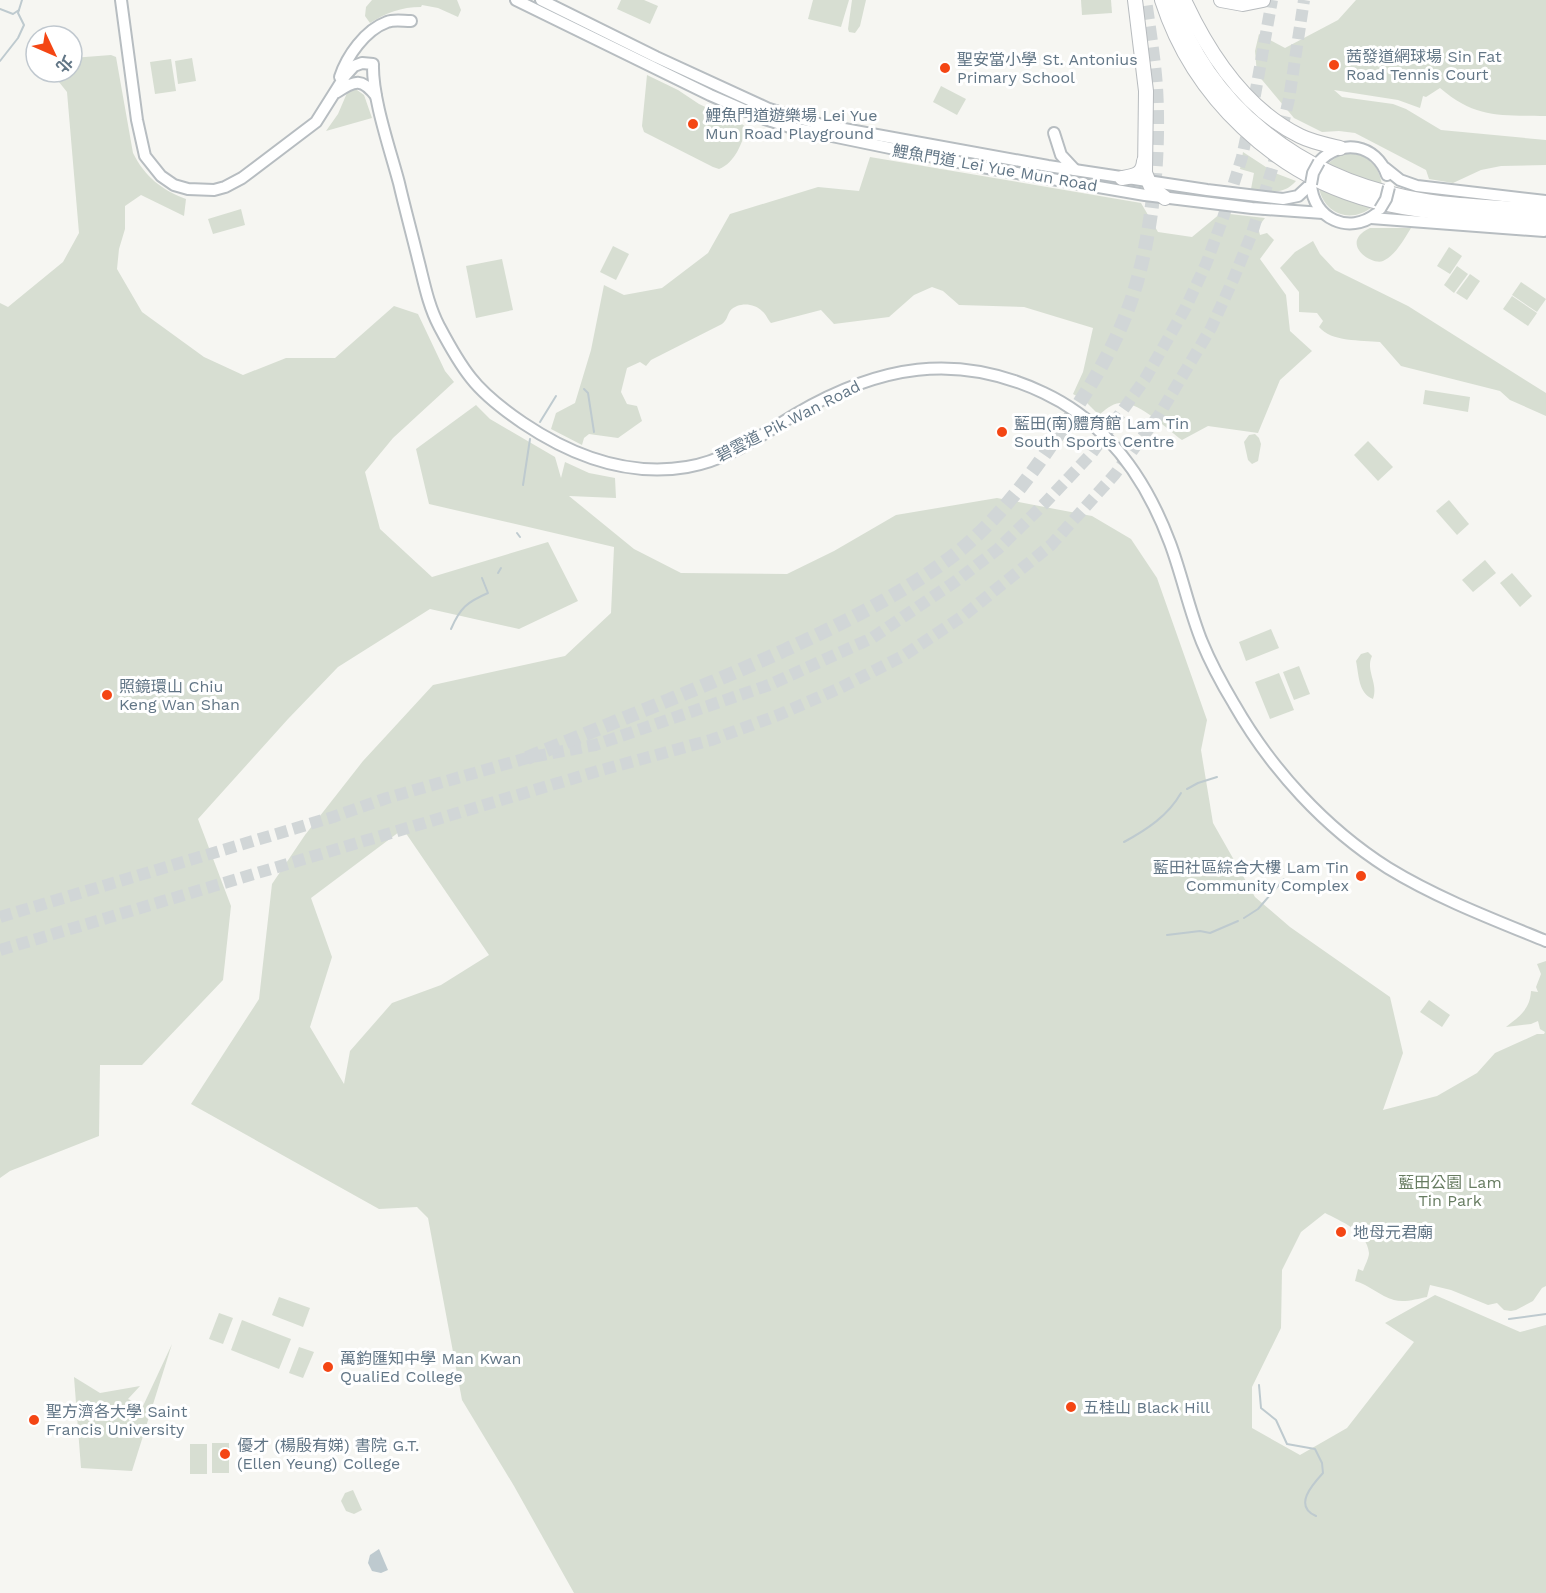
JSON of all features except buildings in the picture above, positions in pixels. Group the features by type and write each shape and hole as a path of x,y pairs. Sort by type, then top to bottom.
{"highway":[{"path":"1135,0 1146,91 1145,172 1154,191 1165,198"},
{"path":"1162,0 1178,40 1205,84 1227,111 1265,147 1304,173 1347,193 1407,208 1546,211"},
{"path":"1173,0 1187,35 1214,78 1247,117 1281,145 1324,171 1360,186 1545,226"},
{"path":"1184,0 1215,57 1233,81 1256,105 1301,136 1340,148"},
{"path":"1221,0 1243,4 1263,0"},
{"path":"1122,178 1138,175 1142,170 1144,158"}],"main road":[{"path":"121,0 137,120 145,156 152,167 174,185 188,189 214,190 242,178 316,122 337,92 353,82 366,84 377,96"},
{"name":"鯉魚門道 Lei Yue Mun Road","path":"516,0 673,78 765,120 823,136 970,165 1165,198 1323,213"},
{"name":"鯉魚門道 Lei Yue Mun Road","path":"541,0 656,57 770,109 822,125 1149,183 1283,200 1298,196 1311,184"},
{"path":"337,92 340,74 368,33 389,21 411,21"},
{"name":"碧雲道 Pik Wan Road","path":"337,92 345,76 354,66 362,63 373,64 377,96 426,292 437,322 472,379 496,404 513,416 571,451 601,462 628,468 674,469 696,465 732,453 812,405 851,386 877,377 945,369 984,371 1010,379 1061,402 1076,411 1107,438 1123,455 1141,482 1169,542 1191,612 1212,665 1241,717 1288,779 1331,825 1379,862 1444,898 1546,941"},
{"path":"765,120 770,109"},
{"path":"1053,133 1061,155 1075,170"},
{"path":"1385,168 1389,187 1386,199 1371,218 1359,223 1346,224 1334,220 1323,213 1313,197 1311,184 1319,162 1328,153 1340,148 1353,147 1366,150 1377,157 1385,168 1400,180 1417,186 1546,201"},
{"path":"1371,218 1545,226"}],"green space":[{"path":"372,0 457,0 461,10 458,17 438,8 422,5 394,11 370,23 365,16 366,7"},
{"path":"621,0 644,0 658,6 650,24 617,9"},
{"path":"813,0 849,0 841,27 808,19"},
{"path":"852,0 866,0 860,26 855,33 849,32 848,29"},
{"path":"1081,0 1111,0 1112,13 1082,15"},
{"path":"1356,0 1546,0 1546,116 1502,115 1477,110 1453,98 1440,88 1426,97 1423,96 1420,108 1398,100 1334,90 1342,97 1393,104 1441,130 1546,140 1546,165 1501,166 1481,170 1453,183 1429,179 1426,170 1355,133 1322,132 1294,118 1257,74 1255,51 1259,34 1285,48 1338,20"},
{"path":"111,55 116,57 133,153 155,182 186,199 184,216 141,195 125,206 125,229 119,249 117,269 142,312 204,357 243,375 286,358 335,358 394,306 418,314 445,371 454,382 393,438 365,472 380,529 432,577 548,542 578,601 519,629 430,609 338,667 198,819 231,906 223,980 142,1065 100,1065 99,1136 10,1171 0,1178 0,303 8,307 63,262 79,233 67,92 61,84 84,84 84,57"},
{"path":"192,58 196,81 178,84 175,61"},
{"path":"171,59 176,91 155,94 150,62"},
{"name":"鯉魚門道遊樂場 Lei Yue Mun Road Playground","path":"647,75 678,90 699,104 716,112 727,114 746,127 743,139 730,162 719,169 713,167 644,132 642,126"},
{"path":"941,86 966,99 957,115 933,102"},
{"path":"357,90 364,95 372,118 326,131 338,114 347,93"},
{"path":"1243,152 1275,173 1296,181 1281,191 1251,189 1254,173 1240,169"},
{"path":"1348,153 1361,156 1371,162 1378,172 1382,185 1362,180 1326,165 1338,156"},
{"path":"870,157 1141,203 1158,232 1192,237 1221,213 1265,218 1258,227 1260,235 1267,233 1274,240 1260,259 1286,295 1290,331 1312,351 1280,380 1258,433 1208,426 1182,440 1136,406 1120,403 1099,415 1084,400 1073,394 1083,372 1093,328 1024,307 959,305 943,291 932,287 914,295 889,317 834,324 821,310 771,323 759,308 742,305 733,308 722,324 651,360 646,366 640,362 627,368 621,392 627,404 637,406 642,421 618,438 589,434 584,438 582,445 551,429 556,413 575,403 591,350 604,285 624,295 662,288 708,253 730,214 818,187 859,191"},
{"path":"1319,188 1372,207 1356,215 1339,214 1326,204"},
{"path":"241,209 245,225 213,234 208,219"},
{"path":"1370,228 1411,228 1392,255 1378,262 1366,257 1357,246 1357,240 1361,234"},
{"path":"1313,241 1320,254 1335,270 1408,306 1546,393 1546,416 1510,400 1500,391 1401,366 1380,342 1339,338 1324,332 1319,327 1323,321 1317,313 1299,312 1299,292 1280,268 1295,252"},
{"path":"613,246 629,254 616,280 600,272"},
{"path":"1449,247 1462,256 1450,274 1437,266"},
{"path":"502,259 513,310 476,318 466,266"},
{"path":"1457,266 1468,274 1454,293 1444,285"},
{"path":"1470,274 1480,281 1467,300 1456,293"},
{"path":"1521,282 1546,299 1537,312 1512,295"},
{"path":"1512,296 1537,313 1528,326 1503,309"},
{"path":"1425,390 1470,397 1468,412 1423,404"},
{"name":"藍田公園 Lam Tin Park","path":"476,405 490,419 555,457 561,478 565,462 589,473 615,478 616,498 569,496 634,549 681,573 787,574 834,551 896,515 997,498 1092,516 1131,539 1157,578 1207,720 1201,750 1213,823 1255,897 1290,927 1390,997 1403,1053 1383,1110 1437,1096 1477,1073 1495,1053 1537,1034 1544,1034 1538,1021 1506,1027 1520,1016 1529,1003 1531,991 1538,992 1536,987 1541,974 1537,964 1546,961 1546,1286 1533,1301 1511,1311 1504,1310 1497,1303 1488,1305 1451,1290 1430,1285 1427,1297 1406,1301 1394,1300 1355,1281 1358,1269 1363,1271 1368,1259 1367,1245 1352,1228 1325,1213 1301,1232 1282,1270 1281,1328 1252,1387 1252,1428 1300,1455 1347,1428 1414,1342 1385,1323 1435,1295 1520,1332 1546,1325 1546,1593 574,1593 514,1486 462,1400 428,1218 417,1207 379,1209 191,1104 259,999 272,884 305,835 363,761 433,685 565,656 611,613 614,547 429,504 416,449","holes":["403,829 489,955 441,985 392,1003 350,1051 344,1084 310,1027 332,957 311,898"]},
{"path":"1255,434 1261,444 1258,461 1252,464 1248,460 1244,442 1249,435"},
{"path":"1368,441 1393,467 1378,481 1354,455"},
{"path":"1449,500 1469,524 1457,535 1436,511"},
{"path":"1485,560 1496,573 1473,592 1462,580"},
{"path":"1512,573 1532,596 1520,607 1500,583"},
{"path":"1271,629 1279,648 1246,661 1239,642"},
{"path":"1368,652 1372,656 1370,667 1374,688 1373,699 1362,688 1356,661 1361,654"},
{"path":"1299,666 1310,694 1294,700 1283,672"},
{"path":"1279,673 1294,710 1270,719 1255,682"},
{"path":"1429,1000 1450,1015 1442,1027 1420,1012"},
{"path":"279,1297 310,1308 303,1327 272,1315"},
{"path":"219,1313 233,1318 223,1344 209,1339"},
{"path":"242,1320 291,1339 279,1369 231,1350"},
{"path":"172,1344 132,1471 81,1468 74,1377 100,1393 140,1386 128,1399 143,1406"},
{"path":"299,1347 314,1352 303,1378 289,1373"},
{"path":"212,1443 229,1443 229,1473 212,1473"},
{"path":"190,1444 207,1444 207,1474 190,1474"},
{"path":"353,1490 362,1510 354,1514 346,1511 341,1501 345,1493"}],"shaded area":[{"path":"379,1549 388,1570 381,1573 372,1571 368,1563 370,1555"}],"waterway":[{"path":"0,61 18,38 24,25 18,13 22,0"},
{"path":"0,9 13,14 19,10"},
{"path":"584,389 588,393 594,432"},
{"path":"540,422 556,396"},
{"path":"523,485 530,439"},
{"path":"517,533 520,537"},
{"path":"498,573 501,568"},
{"path":"451,629 465,606 488,593 482,578"},
{"path":"1187,789 1217,777"},
{"path":"1124,842 1156,822 1170,809 1181,793"},
{"path":"1244,918 1258,909 1284,879"},
{"path":"1167,935 1200,931 1210,933 1238,921"},
{"path":"1509,1319 1546,1314"},
{"path":"1259,1385 1261,1408 1276,1420 1287,1444 1315,1449 1322,1463 1323,1473 1310,1489 1305,1501 1309,1512 1316,1516"}],"tunnel":[{"path":"527,758 689,692 805,641 866,610 924,576 960,550 991,522 1019,489 1099,371 1125,317 1139,273 1150,221 1157,139 1155,76 1145,0"},
{"path":"0,917 333,817 387,798 527,758 595,745 769,685 872,638 956,581 998,549 1092,453 1145,379 1186,307 1206,264 1242,157 1272,0"},
{"path":"0,950 598,771 711,740 776,716 840,688 903,656 963,616 1051,545 1115,474 1159,415 1211,328 1252,233 1273,166 1289,99 1304,0"}],"place":[{"name":"茜發道網球場 Sin Fat Road Tennis Court","path":"1334,65"},
{"name":"聖安當小學 St. Antonius Primary School","path":"945,68"},
{"name":"鯉魚門道遊樂場 Lei Yue Mun Road Playground","path":"693,124"},
{"name":"藍田(南)體育館 Lam Tin South Sports Centre","path":"1002,432"},
{"name":"照鏡環山 Chiu Keng Wan Shan","path":"107,695"},
{"name":"藍田社區綜合大樓 Lam Tin Community Complex","path":"1361,876"},
{"name":"地母元君廟","path":"1341,1232"},
{"name":"萬鈞匯知中學 Man Kwan QualiEd College","path":"328,1367"},
{"name":"五桂山 Black Hill","path":"1071,1407"},
{"name":"聖方濟各大學 Saint Francis University","path":"34,1420"},
{"name":"優才 (楊殷有娣) 書院 G.T. (Ellen Yeung) College","path":"225,1454"}]}
